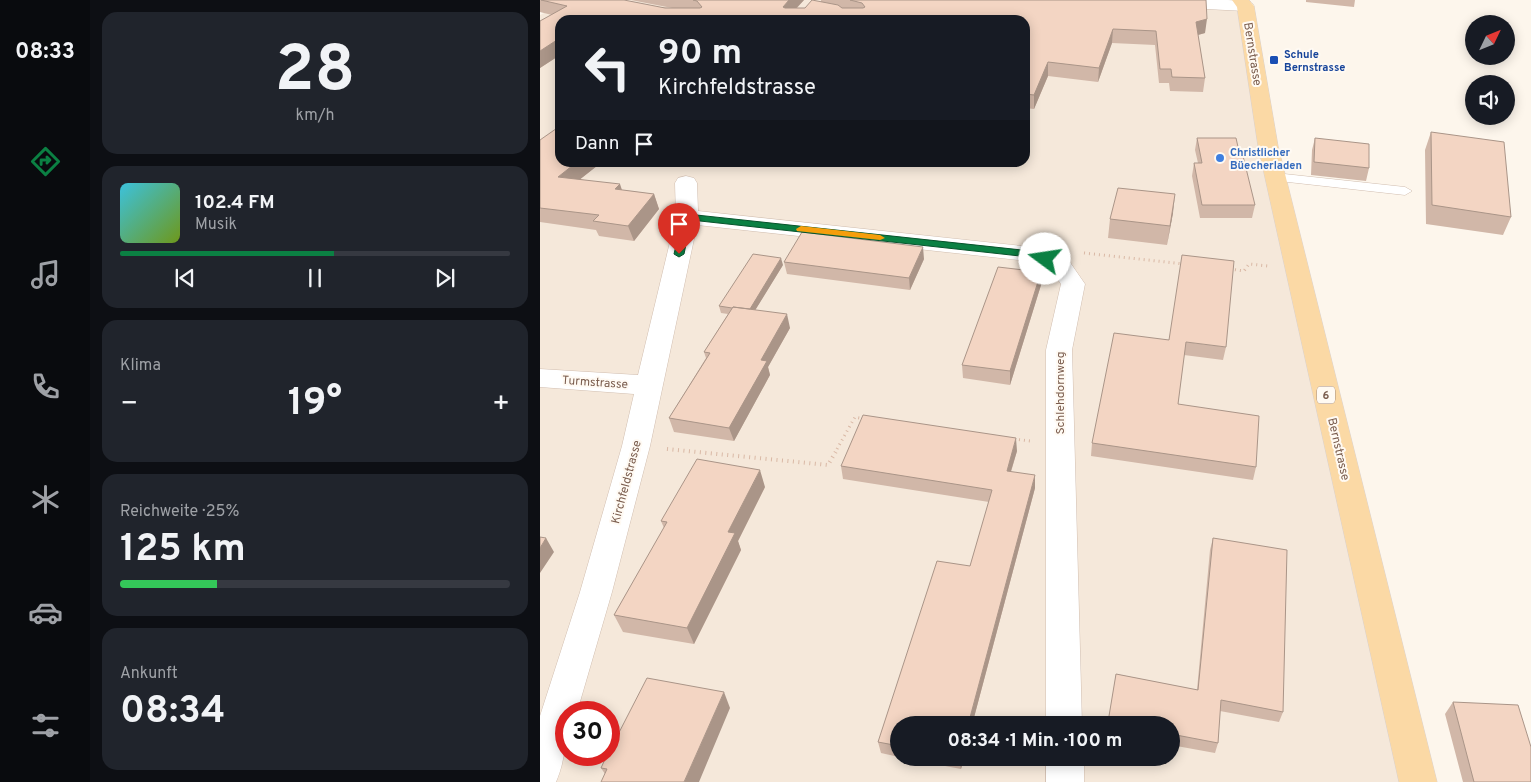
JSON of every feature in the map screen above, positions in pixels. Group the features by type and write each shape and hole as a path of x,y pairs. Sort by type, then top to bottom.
{"main road":[{"name":"Bernstrasse","path":"1244,2 1268,146 1418,782"}],"street":[{"path":"1129,0 1244,2"},
{"name":"Kirchfeldstrasse","path":"540,776 596,592 636,446 687,217 686,183"},
{"path":"687,217 1031,254 1059,263"},
{"name":"Schlehdornweg","path":"1059,263 1074,284 1059,350 1064,716"},
{"name":"Turmstrasse","path":"540,378 650,385"},
{"path":"1065,766 1065,782"}],"lane":[{"path":"1275,177 1405,191"}],"path":[{"path":"1059,263 1084,253 1189,264"},
{"path":"1226,268 1244,271 1249,264 1296,269"},
{"path":"636,446 828,465 854,417 874,420"},
{"path":"1011,439 1060,446"}],"shaded area":[{"path":"571,0 1240,0 1418,782 540,782 540,15"}],"building":[{"path":"541,0 624,0 665,8 700,8 702,7 697,1 693,0 789,0 783,7 805,8 812,0 838,5 842,8 863,8 865,7 862,3 850,0 1206,0 1207,19 1196,22 1205,78 1172,77 1171,69 1160,69 1156,31 1113,29 1099,68 1048,62 1034,95 1030,95 1030,15 555,15 555,41 540,51 540,21 567,6"},
{"path":"555,130 555,167 571,167 558,177 620,184 615,189 654,194 628,226 593,221 599,215 540,208 540,140"},
{"path":"1431,132 1504,142 1511,217 1432,205"},
{"path":"1197,138 1236,138 1240,156 1243,156 1255,205 1202,205 1194,163 1202,163"},
{"path":"1315,138 1369,144 1369,168 1314,162"},
{"path":"1118,188 1175,194 1170,226 1110,219"},
{"path":"802,232 923,247 909,278 784,262"},
{"path":"753,254 781,258 750,309 719,306"},
{"path":"1182,255 1234,261 1226,347 1186,342 1178,404 1259,416 1256,467 1092,443 1114,333 1169,340"},
{"path":"998,267 1041,272 1010,371 962,365"},
{"path":"733,307 787,314 761,360 767,361 729,428 669,418 710,353 704,352"},
{"path":"863,415 1016,438 1007,471 1035,475 970,716 890,716 890,744 878,742 937,561 970,566 992,490 841,466"},
{"path":"697,459 760,470 728,532 735,533 687,628 614,615 667,522 661,521"},
{"path":"540,537 546,538 540,548"},
{"path":"1213,538 1287,550 1283,712 1221,700 1218,743 1180,736 1180,716 1109,716 1116,674 1198,690"},
{"path":"647,678 724,692 684,782 601,782 607,769 601,768 602,766 620,766 620,731"},
{"path":"1453,702 1518,705 1531,747 1531,782 1474,782"}],"slow traffic":[{"path":"801,229 880,238"}],"place":[{"name":"Schule Bernstrasse","path":"1274,60"},
{"name":"Christlicher Büecherladen","path":"1220,158"}],"route":[{"path":"679,254 687,217 1031,254 1045,259"}]}
